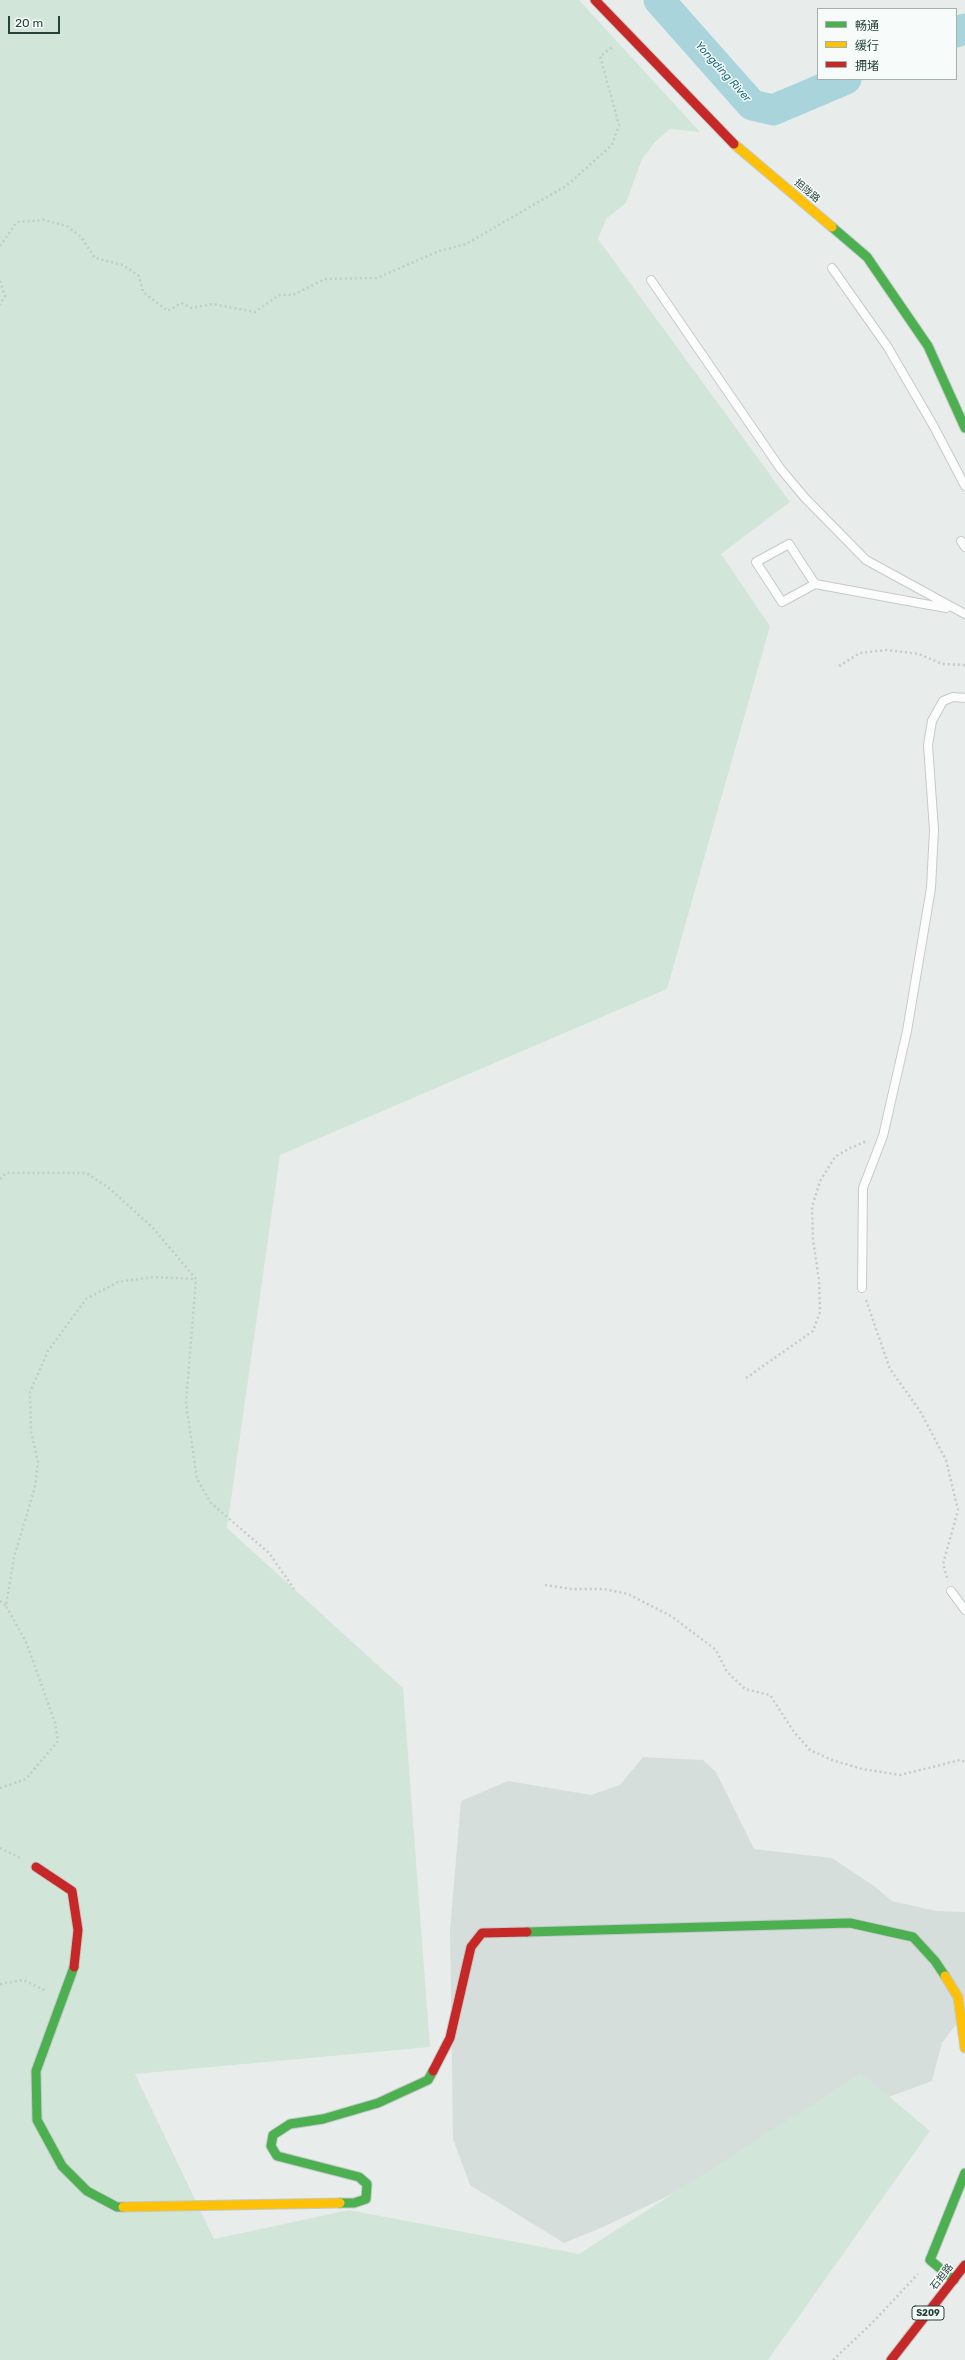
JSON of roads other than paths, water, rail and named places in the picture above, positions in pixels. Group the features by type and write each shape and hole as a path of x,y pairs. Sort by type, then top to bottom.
{"street":[{"name":"担陇路","path":"595,0 726,137 867,258 928,346 965,428"},
{"path":"36,1867 72,1891 78,1930 74,1967 36,2072 37,2120 62,2166 87,2190 117,2207 354,2203 366,2199 367,2184 359,2177 277,2156 271,2146 273,2135 290,2124 323,2119 372,2105 428,2080 450,2038 471,1947 482,1933 850,1923 913,1937 935,1961 958,1997 965,2048"},
{"path":"954,2280 930,2260 965,2173"},
{"name":"石担路","path":"891,2360 965,2265"}],"lane":[{"path":"832,268 887,346 933,425 965,486"},
{"path":"651,280 780,468 805,498 866,560 965,614"},
{"path":"815,584 789,544 756,562 782,602 815,584 955,609"},
{"path":"862,1288 862,1188 883,1136 907,1031 931,888 934,830 928,745 932,720 943,701 953,697 965,698"},
{"path":"951,1591 965,1610"}],"waterway":[{"name":"Yongding River","path":"659,0 752,105 773,110 844,80"},
{"name":"Yongding River","path":"957,32 965,29"}]}
